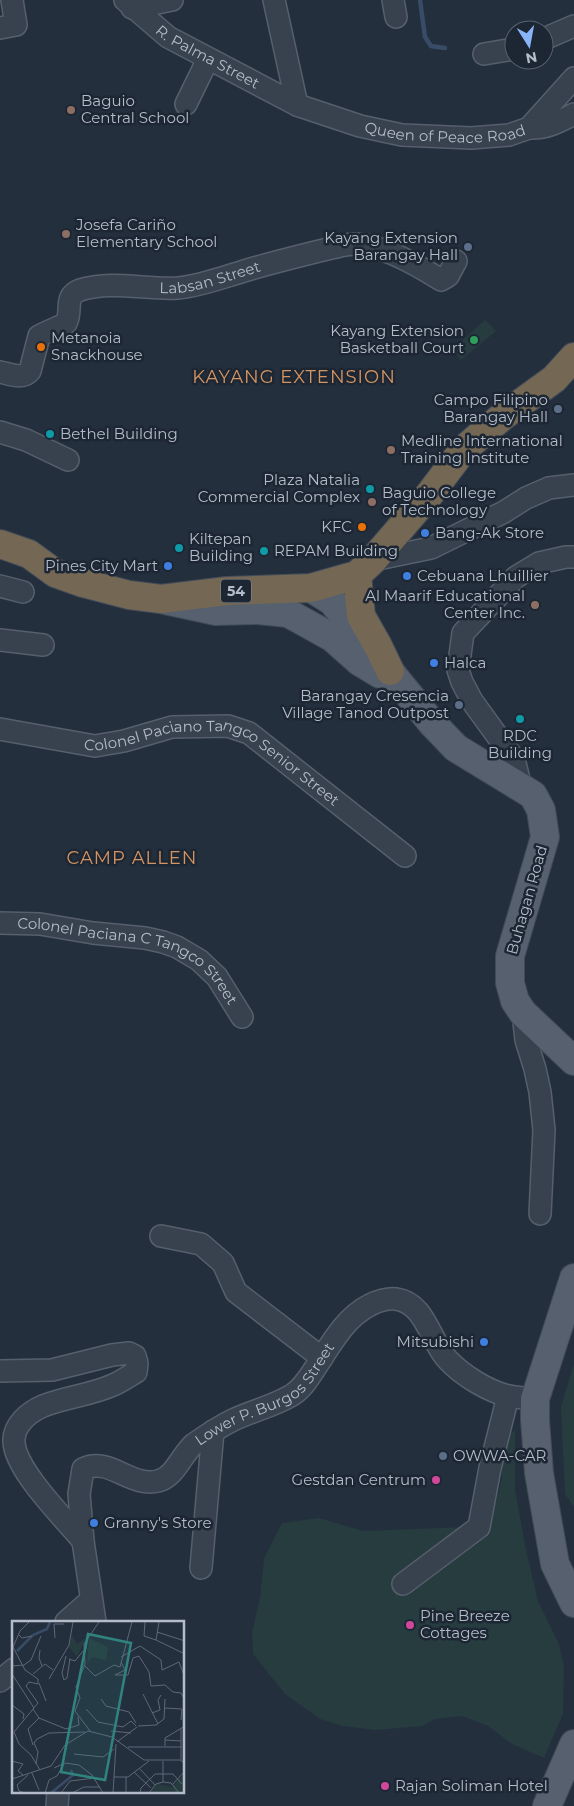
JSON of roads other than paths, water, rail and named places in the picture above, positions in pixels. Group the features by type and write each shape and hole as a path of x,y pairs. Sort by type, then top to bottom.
{"highway":[{"path":"397,680 361,616 365,567 429,495 463,450 503,416 554,379 574,358"},
{"path":"0,544 28,554 55,573"},
{"name":"54","path":"0,564 20,571 55,573 82,583 129,595 161,599 227,591 311,588 365,567"}],"main road":[{"name":"Buhagan Road","path":"311,588 332,601 432,723 456,748 533,796 541,810 545,837 510,956 510,984 515,1001 523,1014 574,1061"},
{"name":"Buhagan Road","path":"161,599 216,611 258,610 288,613 333,638 360,662 397,680"},
{"path":"574,1278 535,1399 540,1473 555,1564 574,1604"},
{"path":"547,1806 567,1777 574,1744"}],"street":[{"path":"0,28 16,25 12,0"},
{"path":"129,4 172,0"},
{"path":"274,0 297,105"},
{"name":"R. Palma Street","path":"129,4 168,37 297,105"},
{"path":"554,35 574,26"},
{"path":"484,54 504,51"},
{"path":"186,104 208,59"},
{"name":"Queen of Peace Road","path":"297,105 360,126 402,135 471,138 509,135 529,128 574,78"},
{"path":"529,128 541,129 574,114"},
{"name":"Labsan Street","path":"0,372 27,375 30,371 38,336 67,321 72,295 78,291 94,287 178,288 216,280 340,246 356,244 373,247 397,256 441,280 448,276 456,261"},
{"path":"0,432 26,440 68,460"},
{"path":"365,567 431,548 549,488 574,485"},
{"path":"521,788 514,759 485,720 462,682 458,670 463,633 516,576 539,563 574,557"},
{"path":"0,586 23,592"},
{"path":"0,640 43,645"},
{"name":"Colonel Paciano Tangco Senior Street","path":"0,729 95,746 124,741 172,727 228,726 249,733 405,856"},
{"name":"Colonel Paciana C Tangco Street","path":"0,923 40,924 93,933 145,938 177,947 199,960 217,977 242,1017"},
{"path":"523,1014 526,1040 540,1092 544,1130 540,1214"},
{"path":"161,1236 200,1244 222,1264 236,1292 322,1358"},
{"name":"Lower P. Burgos Street","path":"95,1621 79,1494 83,1470 91,1465 102,1465 146,1482 160,1481 169,1474 192,1446 213,1431 233,1420 293,1394 305,1384 348,1321 360,1310 377,1301 395,1298 407,1302 421,1316 447,1359 472,1381 508,1396 535,1399"},
{"path":"0,1371 52,1370 112,1355 129,1353 135,1356 136,1372 113,1386 44,1406 28,1414 17,1428 14,1442 22,1465 34,1483 84,1541"},
{"path":"403,1584 479,1527 490,1468 508,1396"},
{"path":"200,1568 213,1431"},
{"path":"67,1621 91,1600"},
{"path":"0,1681 12,1671"}],"waterway":[{"path":"420,0 425,37 431,46 445,48"}],"place":[{"name":"Baguio Central School","path":"71,110"},
{"name":"Josefa Cariño Elementary School","path":"66,234"},
{"name":"Kayang Extension Barangay Hall","path":"468,247"},
{"name":"Kayang Extension Basketball Court","path":"474,340"},
{"name":"Metanoia Snackhouse","path":"41,347"},
{"name":"Campo Filipino Barangay Hall","path":"558,409"},
{"name":"Bethel Building","path":"50,434"},
{"name":"Medline International Training Institute","path":"391,450"},
{"name":"Plaza Natalia Commercial Complex","path":"370,489"},
{"name":"Baguio College of Technology","path":"372,502"},
{"name":"KFC","path":"362,527"},
{"name":"Bang-Ak Store","path":"425,533"},
{"name":"Kiltepan Building","path":"179,548"},
{"name":"REPAM Building","path":"264,551"},
{"name":"Pines City Mart","path":"168,566"},
{"name":"Cebuana Lhuillier","path":"407,576"},
{"name":"Al Maarif Educational Center Inc.","path":"535,605"},
{"name":"Halca","path":"434,663"},
{"name":"Barangay Cresencia Village Tanod Outpost","path":"459,705"},
{"name":"RDC Building","path":"520,719"},
{"name":"Mitsubishi","path":"484,1342"},
{"name":"OWWA-CAR","path":"443,1456"},
{"name":"Gestdan Centrum","path":"436,1480"},
{"name":"Granny's Store","path":"94,1523"},
{"name":"Pine Breeze Cottages","path":"410,1625"},
{"name":"Rajan Soliman Hotel","path":"385,1786"}],"district":[{"name":"KAYANG EXTENSION","path":"294,377"},
{"name":"CAMP ALLEN","path":"132,858"}]}
